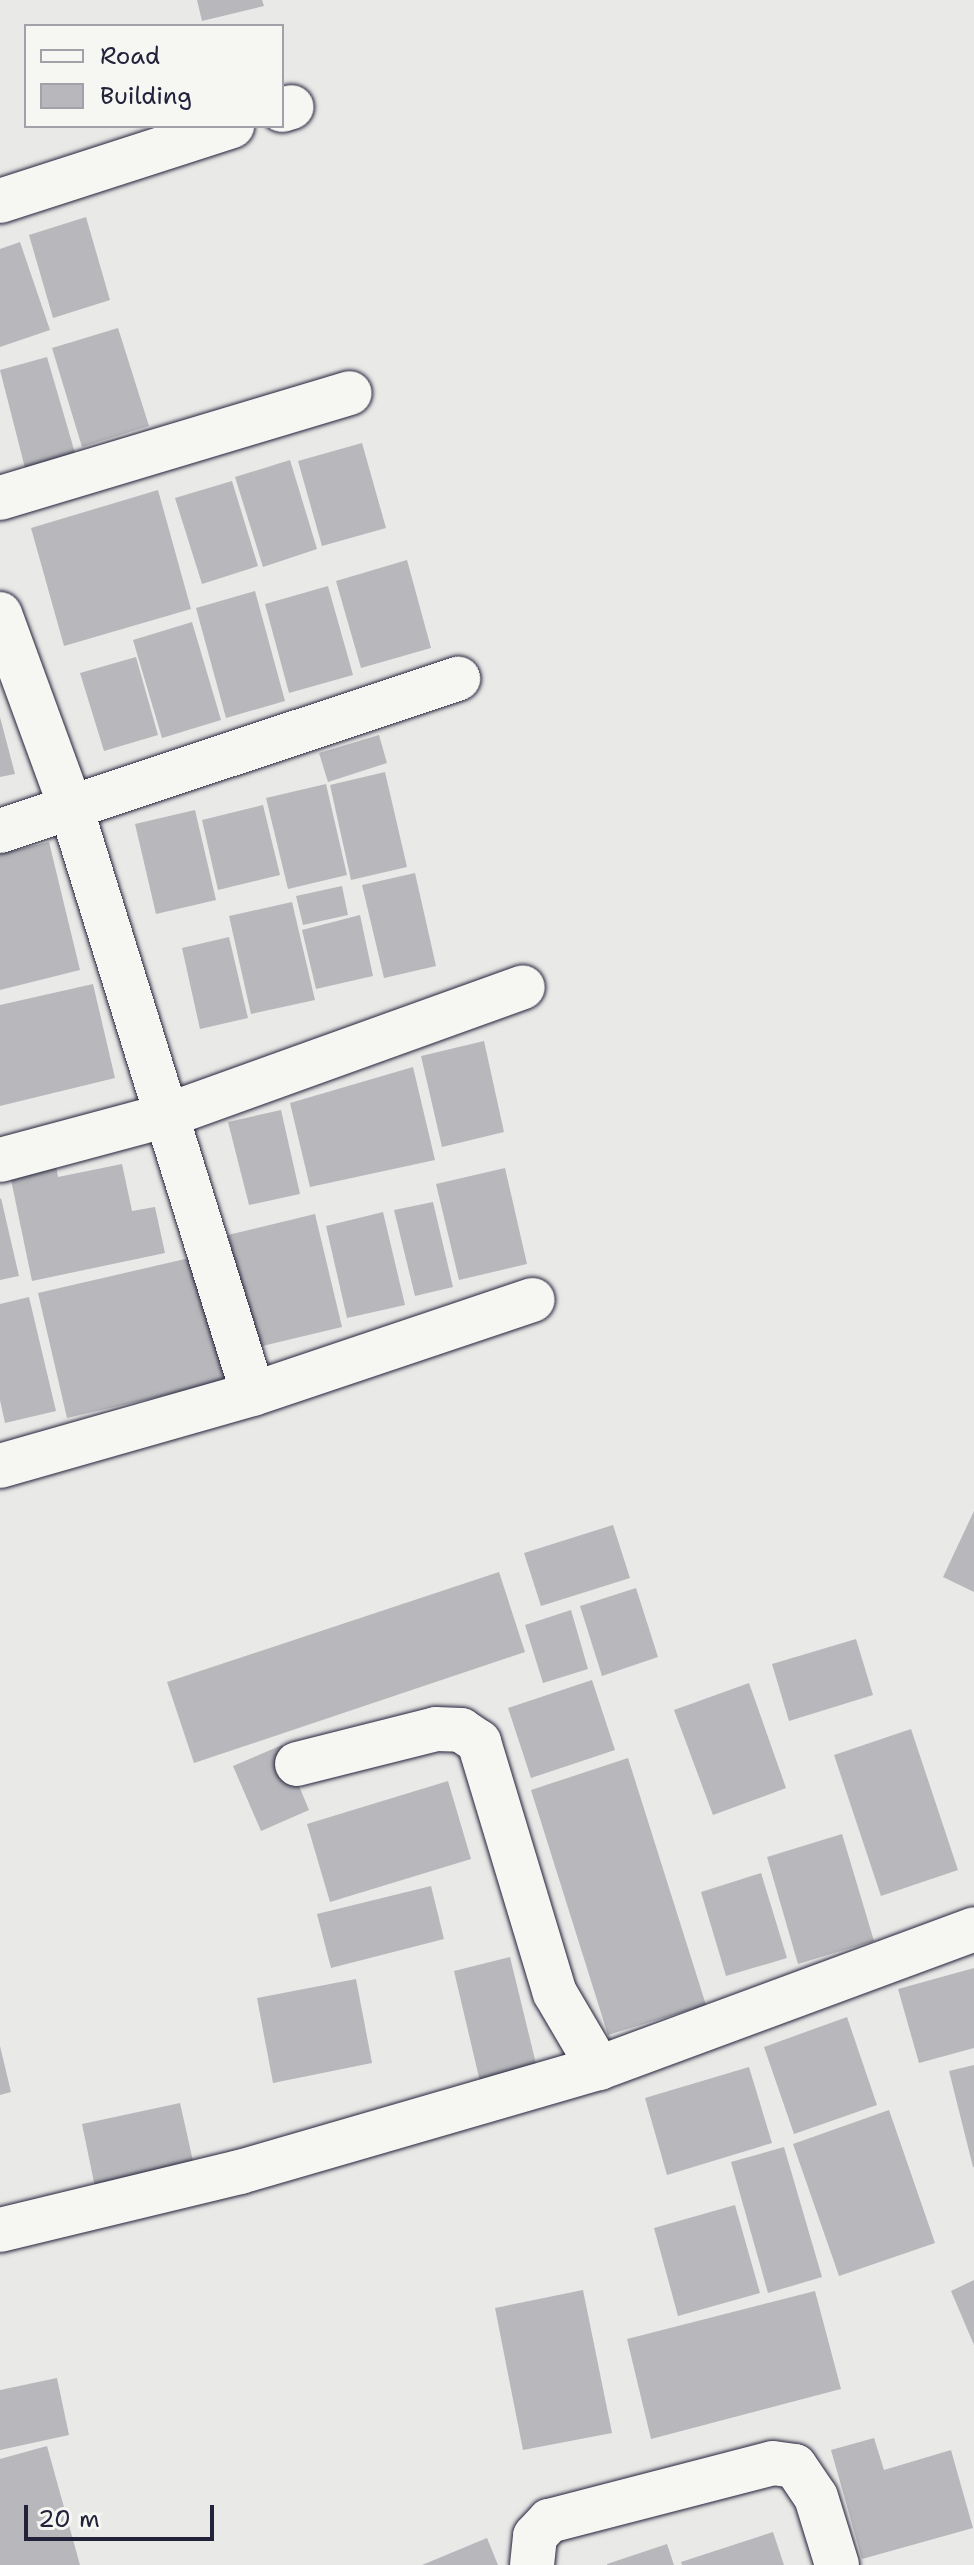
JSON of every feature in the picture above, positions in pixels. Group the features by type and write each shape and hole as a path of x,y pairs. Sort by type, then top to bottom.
{"street":[{"path":"0,201 226,128"},
{"path":"0,498 350,393"},
{"path":"0,614 72,811 253,1394"},
{"path":"0,831 72,811 458,679"},
{"path":"0,1160 168,1115 523,987"},
{"path":"0,1466 253,1394 533,1300"},
{"path":"297,1764 436,1729 461,1730 479,1742 555,1993 599,2068"},
{"path":"0,2230 240,2172 599,2068 974,1929"},
{"path":"532,2565 535,2536 549,2521 773,2463 795,2466 816,2497 837,2565"}],"building":[{"path":"197,0 262,0 264,6 202,21"},
{"path":"86,217 110,300 53,318 29,235"},
{"path":"20,242 50,330 0,347 0,249"},
{"path":"118,328 149,426 82,447 52,348"},
{"path":"47,357 75,453 25,468 0,370"},
{"path":"362,443 386,528 322,546 298,461"},
{"path":"290,460 317,549 263,567 235,477"},
{"path":"232,481 258,566 202,584 175,498"},
{"path":"158,490 191,609 64,646 31,528"},
{"path":"407,560 431,648 361,668 336,581"},
{"path":"328,586 353,675 289,693 265,604"},
{"path":"255,591 285,701 226,718 196,608"},
{"path":"192,622 221,720 162,738 133,640"},
{"path":"136,657 158,735 104,751 80,673"},
{"path":"0,717 15,774 0,777"},
{"path":"379,735 387,763 328,782 319,753"},
{"path":"385,772 407,867 351,880 330,785"},
{"path":"326,784 347,875 288,889 266,798"},
{"path":"263,805 280,875 218,890 202,820"},
{"path":"195,810 216,900 156,914 135,824"},
{"path":"49,842 80,970 0,990 0,854"},
{"path":"415,873 436,966 384,978 362,885"},
{"path":"342,886 348,915 303,925 296,896"},
{"path":"292,902 315,1000 251,1014 229,916"},
{"path":"360,915 373,976 316,989 302,930"},
{"path":"229,937 248,1018 200,1029 182,948"},
{"path":"93,984 115,1078 0,1106 0,1005"},
{"path":"484,1041 504,1132 442,1147 421,1056"},
{"path":"413,1067 435,1160 310,1187 290,1103"},
{"path":"281,1110 300,1194 249,1205 228,1122"},
{"path":"55,1160 58,1177 122,1164 132,1211 155,1207 165,1253 32,1281 9,1170"},
{"path":"505,1168 527,1264 459,1280 436,1184"},
{"path":"0,1199 19,1276 0,1280"},
{"path":"433,1202 453,1287 415,1296 394,1210"},
{"path":"383,1212 405,1305 347,1318 326,1226"},
{"path":"315,1214 342,1327 254,1348 228,1235"},
{"path":"198,1256 227,1381 67,1418 38,1293"},
{"path":"29,1297 56,1411 5,1423 0,1400 0,1304"},
{"path":"974,1511 974,1592 943,1577"},
{"path":"613,1525 630,1578 541,1606 524,1553"},
{"path":"499,1572 525,1652 194,1763 167,1682"},
{"path":"636,1588 658,1657 602,1676 580,1606"},
{"path":"571,1610 588,1669 543,1683 525,1625"},
{"path":"856,1639 873,1695 789,1721 772,1664"},
{"path":"592,1680 615,1750 531,1778 508,1708"},
{"path":"749,1683 786,1788 713,1815 674,1710"},
{"path":"911,1729 958,1870 881,1896 834,1755"},
{"path":"282,1745 309,1810 261,1831 233,1766"},
{"path":"628,1758 706,2005 608,2035 531,1790"},
{"path":"448,1781 471,1859 330,1902 307,1824"},
{"path":"842,1834 874,1941 798,1964 767,1857"},
{"path":"761,1873 787,1958 726,1976 701,1892"},
{"path":"431,1886 444,1939 331,1968 317,1914"},
{"path":"510,1957 538,2072 481,2086 454,1971"},
{"path":"974,1968 974,2048 919,2063 898,1989"},
{"path":"356,1979 372,2063 273,2083 257,1998"},
{"path":"847,2017 877,2105 794,2134 764,2047"},
{"path":"0,2046 11,2092 0,2095"},
{"path":"974,2065 974,2167 973,2167 949,2071"},
{"path":"749,2067 772,2143 667,2175 645,2098"},
{"path":"180,2103 195,2170 96,2192 82,2124"},
{"path":"889,2110 935,2243 839,2276 793,2144"},
{"path":"784,2147 822,2277 768,2293 731,2162"},
{"path":"735,2205 760,2293 678,2316 654,2228"},
{"path":"974,2280 974,2345 951,2291"},
{"path":"583,2290 612,2433 523,2450 495,2308"},
{"path":"815,2291 841,2389 651,2439 627,2339"},
{"path":"57,2378 69,2435 0,2450 0,2390"},
{"path":"874,2438 884,2470 951,2450 973,2528 862,2559 831,2450"},
{"path":"47,2446 80,2565 0,2565 0,2459"},
{"path":"773,2532 784,2565 682,2565 681,2562"},
{"path":"487,2538 498,2565 422,2565"},
{"path":"667,2544 674,2565 607,2565 607,2564"}]}
